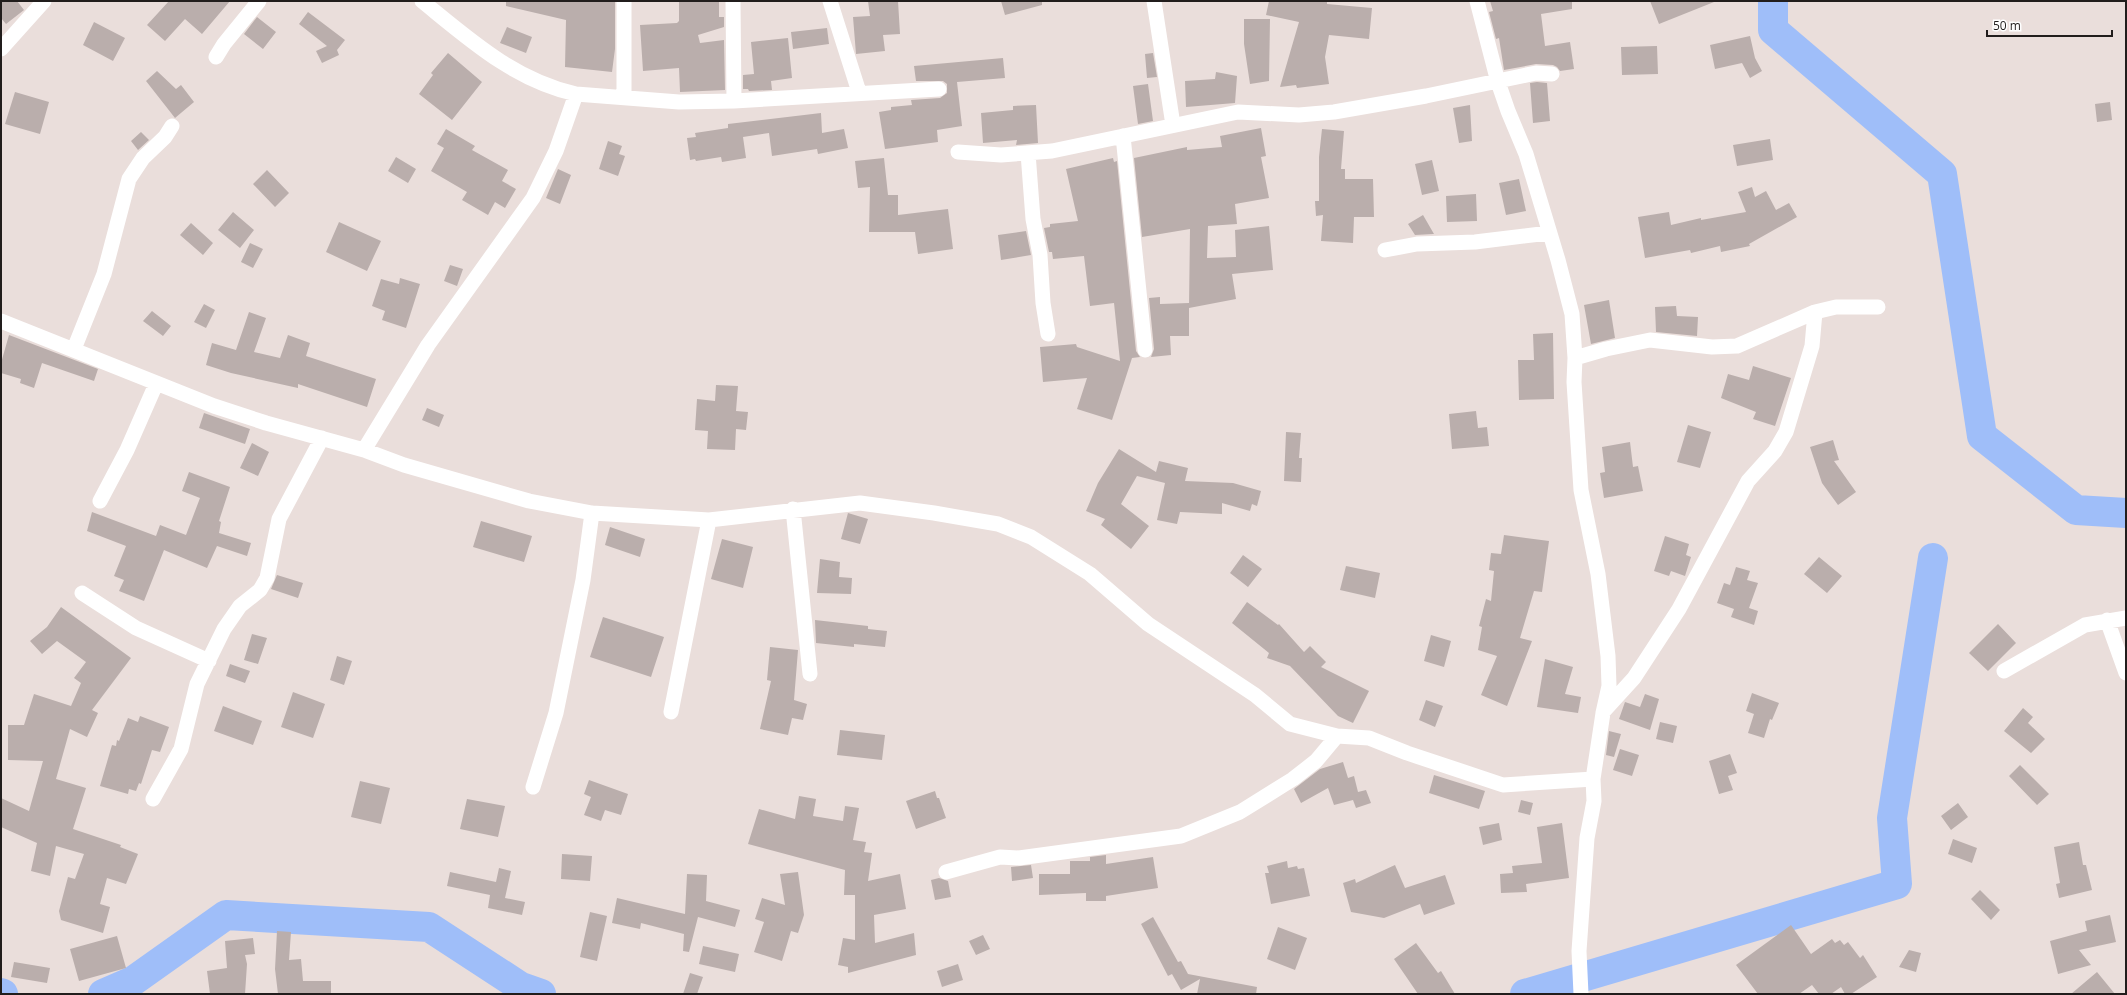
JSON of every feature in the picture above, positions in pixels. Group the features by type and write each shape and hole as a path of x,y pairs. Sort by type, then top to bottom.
{"street":[{"path":"1,50 44,1"},
{"path":"216,57 224,44 259,1"},
{"path":"422,1 455,29 498,61 558,90 576,94 624,96 678,102 734,101 859,92 939,89"},
{"path":"624,1 624,96"},
{"path":"733,1 734,101"},
{"path":"830,1 859,92"},
{"path":"1154,1 1174,125"},
{"path":"1477,1 1498,82 1526,154 1558,260 1572,314 1575,358 1574,382 1581,490 1598,574 1608,656 1609,686 1603,713 1593,779 1594,801 1586,838 1580,951 1581,994"},
{"path":"958,152 1001,155 1052,151 1238,112 1298,115 1334,112 1498,82 1536,73 1552,74"},
{"path":"364,450 428,345 533,198 556,151 576,94"},
{"path":"74,349 104,274 129,179 172,126"},
{"path":"1123,136 1145,350"},
{"path":"1028,153 1033,219 1040,255 1043,303 1048,334"},
{"path":"1385,250 1417,244 1475,242 1549,233"},
{"path":"1575,358 1606,349 1650,340 1712,347 1737,346 1815,312 1836,307 1878,307"},
{"path":"1603,713 1634,678 1679,609 1748,480 1775,451 1786,432 1812,346 1815,312"},
{"path":"1,321 74,349 156,384 266,423 364,450 404,465 529,501 592,513 709,520 793,509 860,503 934,513 998,524 1031,538 1090,574 1148,624 1255,695 1290,724 1337,736 1369,738 1407,754 1503,785 1593,779"},
{"path":"100,501 127,450 156,384"},
{"path":"153,799 181,749 197,684 224,629 240,606 260,590 267,578 280,519 322,438"},
{"path":"793,509 810,674"},
{"path":"533,787 556,713 583,580 592,513"},
{"path":"671,712 709,520"},
{"path":"82,592 136,628 209,661"},
{"path":"2004,671 2085,625 2107,620 2126,618"},
{"path":"2107,620 2126,673"},
{"path":"946,872 1000,857 1020,858 1181,836 1240,812 1293,779 1316,761 1337,736"}],"building":[{"path":"1,1 17,1 24,10 6,24 1,18"},
{"path":"169,1 230,1 202,34 185,19 165,41 147,25"},
{"path":"506,1 615,1 615,49 612,72 565,67 566,20 506,6"},
{"path":"679,1 719,1 719,17 724,17 724,27 698,35 700,43 724,40 725,90 680,92 679,68 643,71 640,25 677,23 679,21"},
{"path":"868,1 898,1 900,34 883,35 885,51 856,54 853,17 870,16"},
{"path":"1001,1 1042,1 1042,5 1005,15"},
{"path":"1269,1 1327,1 1327,4 1372,8 1369,39 1329,35 1325,57 1329,84 1297,88 1296,85 1280,87 1299,22 1266,15"},
{"path":"1490,1 1572,1 1572,9 1541,14 1545,46 1570,42 1574,69 1560,71 1553,65 1536,64 1504,70 1499,38 1496,39 1489,12 1493,11"},
{"path":"1650,1 1714,1 1714,2 1659,24"},
{"path":"308,12 345,40 337,50 339,55 322,63 316,51 327,46 299,24"},
{"path":"257,17 276,32 263,49 244,34"},
{"path":"1244,19 1270,19 1269,81 1250,84 1244,44"},
{"path":"94,22 125,38 113,61 83,45"},
{"path":"507,27 532,37 526,53 500,43"},
{"path":"827,28 829,44 793,49 791,32"},
{"path":"1750,36 1755,58 1762,71 1750,78 1742,63 1715,69 1710,45"},
{"path":"788,38 792,78 771,81 772,90 749,91 748,89 743,89 743,75 754,74 751,42"},
{"path":"1657,46 1658,74 1622,75 1621,47"},
{"path":"448,53 482,82 452,120 419,94 433,75 431,73"},
{"path":"1153,53 1157,77 1147,78 1145,54"},
{"path":"1003,58 1005,78 957,82 962,126 937,130 938,142 885,149 879,112 891,110 891,107 912,105 911,100 940,98 947,93 947,84 943,81 916,81 914,66"},
{"path":"157,71 176,89 181,85 194,102 175,118 146,81"},
{"path":"1216,72 1237,76 1235,103 1186,107 1185,81 1215,79"},
{"path":"1530,83 1547,83 1550,121 1533,123"},
{"path":"1148,84 1153,121 1138,124 1133,86"},
{"path":"15,92 49,102 40,134 5,124"},
{"path":"2110,102 2112,120 2097,122 2095,104"},
{"path":"1036,105 1038,143 1016,145 1017,140 983,143 981,113 1013,110 1013,106"},
{"path":"1470,105 1472,141 1459,143 1453,108"},
{"path":"821,113 822,133 844,129 848,148 818,154 817,149 772,156 769,133 743,137 746,158 722,162 721,157 696,161 695,159 690,160 687,138 696,137 695,133 728,128 728,124"},
{"path":"1261,128 1266,156 1261,157 1269,198 1235,204 1237,224 1208,226 1207,258 1236,257 1235,230 1269,226 1273,270 1232,274 1236,299 1189,308 1190,229 1142,237 1134,158 1187,147 1187,150 1222,147 1220,136"},
{"path":"446,129 475,146 472,150 508,170 502,181 516,189 505,208 495,202 488,215 462,200 467,192 431,171 444,148 437,144"},
{"path":"1322,129 1344,131 1341,169 1345,169 1345,179 1373,179 1374,217 1354,217 1353,243 1321,241 1323,215 1316,216 1315,201 1319,201 1319,157"},
{"path":"141,132 149,140 138,150 131,141"},
{"path":"1770,139 1773,160 1737,166 1733,145"},
{"path":"608,141 622,146 619,154 625,156 618,176 599,169"},
{"path":"396,157 416,169 408,183 388,171"},
{"path":"884,158 888,195 898,195 898,215 948,209 953,249 918,254 915,232 869,232 870,187 858,188 855,161"},
{"path":"1113,158 1114,162 1117,161 1136,351 1140,357 1132,358 1112,420 1077,409 1087,378 1043,382 1040,347 1076,344 1077,347 1120,361 1114,303 1090,306 1084,256 1053,259 1052,252 1049,252 1044,228 1050,227 1050,224 1078,221 1066,169"},
{"path":"1432,160 1439,191 1422,195 1415,164"},
{"path":"558,169 571,175 560,204 546,198"},
{"path":"267,170 289,193 275,207 253,184"},
{"path":"1519,179 1526,211 1506,215 1499,183"},
{"path":"1752,187 1755,197 1766,191 1776,210 1789,203 1797,217 1749,244 1750,246 1721,252 1720,246 1691,253 1690,250 1645,258 1638,217 1669,212 1671,225 1701,218 1701,220 1746,212 1738,192"},
{"path":"1476,194 1477,221 1447,222 1446,196"},
{"path":"233,212 254,230 240,248 218,230"},
{"path":"1423,215 1434,234 1415,235 1408,224"},
{"path":"339,222 381,241 367,271 326,252"},
{"path":"191,223 213,243 203,255 180,235"},
{"path":"1026,231 1031,255 1001,260 998,235"},
{"path":"250,243 263,249 253,268 241,262"},
{"path":"450,265 463,269 457,286 444,281"},
{"path":"400,278 420,284 406,328 382,320 385,311 372,306 381,279 399,284"},
{"path":"1160,297 1160,304 1189,303 1189,336 1170,336 1171,355 1151,357 1154,349 1149,298"},
{"path":"1609,300 1615,338 1591,344 1584,305"},
{"path":"204,304 215,310 206,328 194,322"},
{"path":"1676,306 1677,316 1698,317 1697,336 1656,332 1655,307"},
{"path":"152,311 171,326 163,336 143,321"},
{"path":"249,312 266,318 254,352 280,358 288,335 310,343 306,356 376,379 367,407 298,384 298,388 231,373 206,365 212,343 236,350"},
{"path":"1553,333 1554,399 1519,400 1518,360 1534,360 1533,334"},
{"path":"9,335 98,369 94,381 42,363 34,388 20,383 21,379 1,373 1,363"},
{"path":"1753,366 1791,378 1775,426 1753,419 1756,412 1721,398 1728,374 1749,380"},
{"path":"716,385 738,386 736,411 748,412 746,430 736,429 735,450 707,449 708,431 695,430 697,399 715,401"},
{"path":"427,408 444,415 439,427 422,420"},
{"path":"1476,411 1478,428 1487,427 1489,446 1452,449 1449,414"},
{"path":"204,413 250,429 245,444 199,428"},
{"path":"1688,425 1711,432 1700,468 1677,462"},
{"path":"1286,432 1301,433 1299,458 1302,458 1301,482 1284,481"},
{"path":"1833,440 1839,460 1834,461 1856,492 1838,505 1822,483 1810,447"},
{"path":"1630,442 1633,467 1638,466 1643,491 1604,498 1600,473 1605,472 1602,447"},
{"path":"252,443 269,452 258,476 240,468"},
{"path":"1119,449 1156,472 1159,461 1188,468 1185,481 1233,483 1261,491 1257,506 1252,504 1250,511 1222,503 1222,514 1180,512 1177,524 1157,520 1165,483 1137,476 1121,504 1149,526 1131,549 1101,525 1105,519 1086,511 1098,483"},
{"path":"189,472 230,487 219,521 221,522 219,533 251,543 247,556 217,546 207,568 164,550 144,601 119,591 124,580 114,576 126,546 87,531 92,512 156,536 160,525 186,535 200,498 182,491"},
{"path":"848,513 868,519 860,544 841,539"},
{"path":"481,521 532,536 524,562 473,547"},
{"path":"610,527 645,539 640,557 605,545"},
{"path":"1504,535 1549,541 1542,592 1534,591 1520,638 1532,641 1507,706 1481,695 1497,656 1478,650 1482,627 1479,626 1486,599 1491,601 1494,571 1489,570 1491,553 1501,554"},
{"path":"1665,536 1689,544 1686,555 1691,557 1685,576 1671,571 1669,576 1654,571"},
{"path":"722,539 753,547 743,588 711,579"},
{"path":"1243,555 1262,569 1248,587 1230,573"},
{"path":"1819,557 1842,576 1827,593 1804,574"},
{"path":"820,559 840,562 839,577 852,578 851,594 817,593"},
{"path":"1346,566 1380,573 1375,598 1340,590"},
{"path":"1736,567 1750,571 1747,580 1758,583 1749,608 1758,611 1754,625 1731,617 1734,609 1717,603 1724,583 1730,585"},
{"path":"277,575 303,583 298,598 271,589"},
{"path":"1247,602 1278,625 1279,624 1304,652 1310,646 1326,662 1321,667 1369,691 1353,723 1338,716 1290,666 1267,658 1269,653 1232,623"},
{"path":"61,607 131,658 92,710 98,713 87,737 70,729 56,779 86,788 73,829 121,845 120,847 138,854 126,884 107,878 100,904 110,907 103,933 61,920 59,911 68,877 75,879 84,854 56,846 50,876 31,871 37,843 1,827 1,798 29,811 43,761 8,760 8,725 24,725 34,694 71,706 81,683 74,678 86,662 57,641 42,654 30,641 47,627"},
{"path":"603,617 664,637 651,677 590,657"},
{"path":"815,620 868,626 868,629 887,631 885,647 854,644 854,647 816,643"},
{"path":"1998,624 2016,643 1988,671 1969,653"},
{"path":"252,634 267,638 258,664 244,660"},
{"path":"1431,635 1451,641 1444,667 1424,661"},
{"path":"770,647 798,650 794,700 807,704 803,720 792,718 788,735 760,729 771,681 767,680"},
{"path":"337,656 352,661 344,685 330,680"},
{"path":"1545,659 1573,667 1565,694 1581,697 1578,713 1537,707"},
{"path":"230,664 250,671 245,683 226,676"},
{"path":"293,692 325,704 313,738 281,727"},
{"path":"1752,693 1779,703 1772,720 1770,719 1764,738 1748,733 1754,714 1746,711"},
{"path":"1645,694 1659,699 1650,730 1619,719 1625,702 1640,707"},
{"path":"1426,700 1443,706 1435,727 1419,720"},
{"path":"223,706 262,721 253,745 214,731"},
{"path":"2023,708 2033,717 2028,723 2045,739 2031,753 2004,731"},
{"path":"140,716 169,727 160,752 152,750 141,784 139,783 136,791 129,789 128,794 100,786 112,745 116,746 117,740 119,741 128,718 138,722"},
{"path":"1660,722 1677,726 1673,743 1656,739"},
{"path":"840,730 885,735 882,760 837,755"},
{"path":"1609,731 1621,734 1614,757 1606,755"},
{"path":"1620,749 1639,755 1632,776 1613,770"},
{"path":"1730,754 1737,773 1728,776 1733,790 1719,794 1709,761"},
{"path":"1343,762 1348,778 1354,776 1358,792 1366,790 1371,803 1356,808 1353,800 1334,805 1328,788 1301,803 1294,789 1320,769"},
{"path":"2020,765 2049,794 2037,805 2009,776"},
{"path":"1434,775 1485,791 1479,809 1429,793"},
{"path":"589,780 628,794 621,815 605,810 601,821 584,815 591,797 584,794"},
{"path":"360,781 390,788 381,824 351,817"},
{"path":"935,791 946,818 916,829 906,801"},
{"path":"799,796 816,799 813,816 843,821 845,806 859,808 853,840 866,842 864,852 872,853 868,881 900,874 906,909 874,915 875,943 914,933 916,955 848,973 848,967 838,965 843,938 855,940 855,895 844,895 845,870 748,844 759,809 795,819"},
{"path":"467,799 505,806 498,837 460,829"},
{"path":"1521,800 1533,803 1530,815 1518,812"},
{"path":"1958,803 1968,817 1951,830 1941,816"},
{"path":"1499,823 1502,840 1483,845 1479,827"},
{"path":"1562,823 1569,878 1526,884 1527,892 1501,893 1500,874 1513,873 1512,866 1542,863 1537,827"},
{"path":"1953,839 1977,848 1972,863 1948,854"},
{"path":"2079,842 2083,865 2086,865 2092,890 2059,898 2056,884 2060,883 2054,847"},
{"path":"562,854 592,856 590,881 561,879"},
{"path":"1106,855 1106,864 1153,857 1158,888 1106,896 1106,901 1086,901 1086,893 1039,895 1039,874 1070,874 1070,861 1090,861 1090,857"},
{"path":"1287,861 1288,868 1297,866 1298,869 1304,868 1310,896 1271,904 1265,873 1269,873 1267,866"},
{"path":"1031,865 1033,878 1012,881 1011,867"},
{"path":"1395,865 1405,888 1445,875 1455,904 1424,915 1420,904 1384,918 1351,912 1343,883 1355,879 1356,883"},
{"path":"499,868 511,871 505,898 525,902 522,915 488,908 490,895 447,886 450,872 496,882"},
{"path":"798,872 804,915 798,933 791,931 782,961 754,952 764,922 755,919 762,898 785,905 780,874"},
{"path":"687,874 707,875 706,901 740,910 735,927 698,917 689,952 683,951 684,934 641,923 640,929 612,923 617,898 685,914"},
{"path":"939,878 948,881 951,897 935,900 931,880"},
{"path":"1980,890 2000,910 1991,920 1971,899"},
{"path":"590,912 607,916 597,961 580,957"},
{"path":"2110,915 2116,942 2079,950 2091,965 2058,974 2050,941 2087,931 2085,921"},
{"path":"1153,917 1178,962 1181,961 1188,974 1257,987 1256,994 1197,994 1200,979 1181,990 1172,974 1168,976 1141,924"},
{"path":"1791,925 1811,954 1832,939 1835,943 1840,940 1844,945 1848,942 1860,958 1863,955 1877,977 1851,994 1845,994 1841,987 1831,994 1819,994 1812,985 1799,994 1758,994 1736,965"},
{"path":"1278,927 1307,938 1295,970 1267,959"},
{"path":"277,931 291,932 289,960 301,959 303,981 331,981 331,994 278,994 275,969"},
{"path":"983,935 990,949 976,955 969,941"},
{"path":"117,936 126,968 79,981 70,949"},
{"path":"253,938 255,954 245,955 247,964 245,994 210,994 207,971 227,968 225,941"},
{"path":"1416,943 1438,973 1441,971 1455,994 1418,994 1394,959"},
{"path":"703,946 739,954 735,972 699,964"},
{"path":"1909,950 1921,953 1916,972 1899,967"},
{"path":"14,962 50,968 47,983 11,977"},
{"path":"958,964 963,980 942,987 937,971"},
{"path":"2097,972 2115,994 2071,994"},
{"path":"690,973 703,977 697,994 683,994"}],"waterway":[{"path":"1773,1 1773,30 1942,174 1982,436 2076,510 2126,513"},
{"path":"1525,994 1897,884 1892,818 1933,558"},
{"path":"103,994 133,981 226,915 429,927 521,987 541,994"}]}
